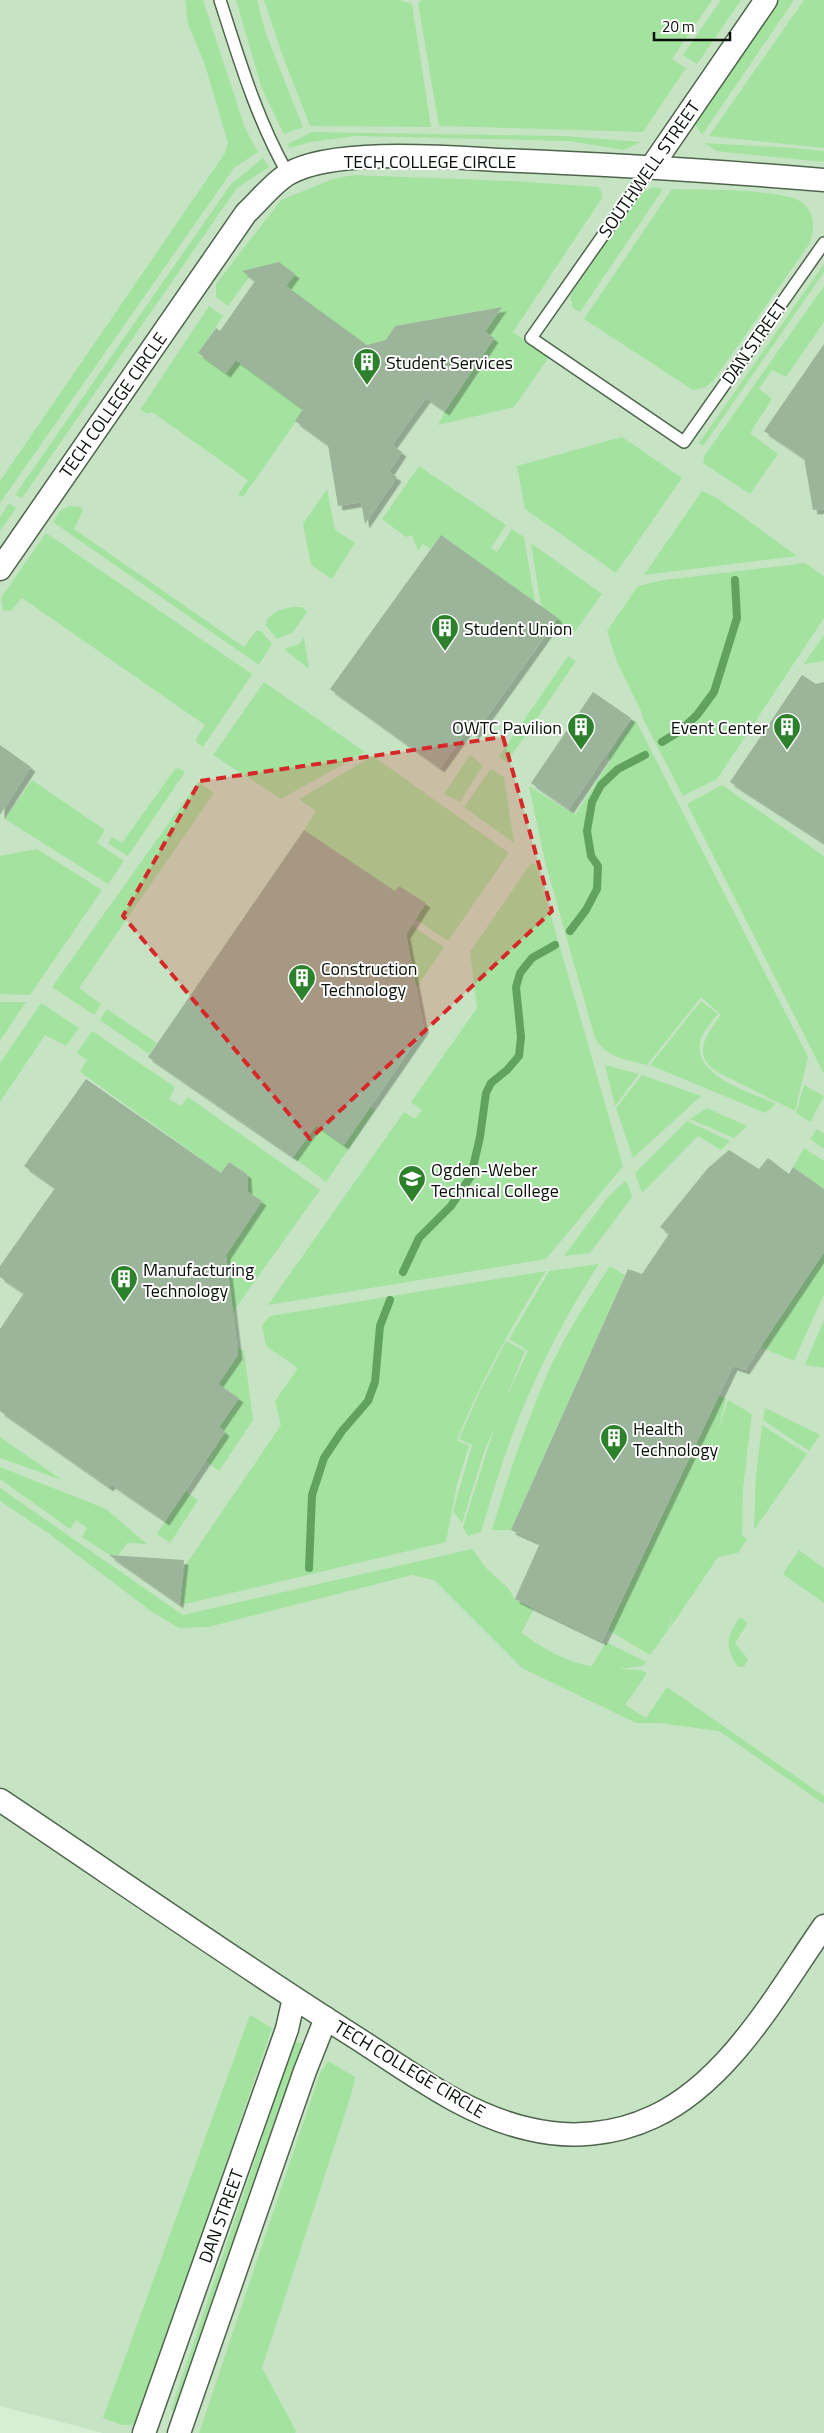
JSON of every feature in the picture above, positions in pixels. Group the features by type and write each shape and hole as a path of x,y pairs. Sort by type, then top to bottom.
{"street":[{"name":"SOUTHWELL STREET","path":"652,166 766,0"},
{"name":"TECH COLLEGE CIRCLE","path":"0,569 246,213 288,174 318,163 350,158 439,157 652,166 824,180"},
{"name":"TECH COLLEGE CIRCLE","path":"0,1800 294,1998 462,2105 497,2120 554,2134 603,2132 630,2126 676,2105 701,2086 732,2053 764,2013 824,1926"},
{"name":"DAN STREET","path":"144,2433 287,2030 294,1998"},
{"name":"DAN STREET","path":"179,2433 305,2071 326,2018"}],"lane":[{"path":"220,0 241,66 270,140 288,174"},
{"name":"SOUTHWELL STREET","path":"652,166 531,338 684,442"},
{"name":"DAN STREET","path":"684,442 824,243"}],"highlighted area":[{"path":"503,737 552,911 310,1139 123,916 200,781"}],"shaded area":[{"name":"Ogden-Weber Technical College","path":"0,0 824,0 824,2433 103,2433 0,2406"}],"green space":[{"path":"185,0 203,0 245,128 258,152 234,168 0,503 0,481 225,153 228,143 205,65 188,24"},
{"path":"236,0 257,0 266,34 303,127 284,134 262,89"},
{"path":"264,0 400,0 412,4 431,127 310,126 282,54"},
{"path":"422,0 712,0 672,59 686,68 643,132 439,126 418,3"},
{"path":"721,0 741,0 697,64 683,55"},
{"path":"772,0 794,0 702,135 696,126 697,113"},
{"path":"804,0 824,0 824,148 709,136"},
{"path":"312,132 565,136 641,142 623,150 569,141 355,136 311,142 289,148 288,144"},
{"path":"705,143 824,151 824,162 716,151"},
{"path":"263,158 269,167 237,188 22,498 15,495 231,184"},
{"path":"353,175 513,181 598,187 601,190 602,198 513,332 549,357 514,407 438,425 445,411 494,339 485,332 501,307 395,326 389,335 389,340 367,345 256,268 228,306 216,297 216,284 281,200 333,179"},
{"path":"654,187 663,189 580,312 573,308 570,296 575,288 635,199 642,192"},
{"path":"672,189 762,192 781,195 804,204 811,213 813,222 810,243 713,381 706,387 693,390 584,319"},
{"path":"824,264 824,272 703,446 699,443"},
{"path":"824,286 824,322 786,377 772,370 759,389 772,399 750,433 778,454 750,494 703,463 705,455"},
{"path":"209,306 223,316 198,354 226,373 236,360 304,410 243,497 238,495 248,480 152,412 148,414 140,410"},
{"path":"622,437 682,478 616,573 525,509 517,466"},
{"path":"419,466 506,525 491,548 497,552 512,529 524,537 535,602 441,535 430,549 423,544 418,551 412,535 406,537 382,519"},
{"path":"327,489 335,530 355,543 332,579 311,565 303,524"},
{"path":"702,491 717,498 797,556 644,575"},
{"path":"9,503 16,508 0,531 0,517"},
{"path":"69,506 80,507 83,510 74,529 244,647 256,631 261,631 272,644 259,665 53,522 60,511"},
{"path":"46,533 252,674 203,747 197,743 196,739 205,725 22,598 11,611 3,610 1,598"},
{"path":"531,543 602,594 573,634 555,622 558,618 541,606"},
{"path":"805,563 824,576 824,618 717,779 683,796 642,717 642,713 617,662 607,631 638,586 664,580"},
{"path":"292,607 302,607 307,612 293,632 277,639 266,626 267,619 277,611"},
{"path":"824,635 824,661 804,664"},
{"path":"304,637 309,669 284,649 299,644"},
{"path":"568,656 576,661 507,762 499,757"},
{"path":"264,682 365,752 281,799 213,755"},
{"path":"632,720 636,721 808,1057 795,1111 719,1073 705,1060 703,1052 706,1038 721,1015 701,997 647,1065 625,1060 611,1054 595,1038 545,862 529,786 575,815 610,762 608,756"},
{"path":"470,755 483,765 460,802 444,794"},
{"path":"373,756 509,853 448,941 415,919 426,903 399,886 392,895 381,882 304,830 316,811 299,799"},
{"path":"179,768 185,772 128,856 108,843 112,837 122,843 175,769"},
{"path":"491,769 504,777 514,843 464,807"},
{"path":"32,780 105,830 97,843 124,861 108,884 5,819"},
{"path":"198,782 214,793 79,988 101,1004 94,1015 52,987"},
{"path":"722,785 824,856 824,1074 687,804"},
{"path":"37,849 102,890 30,995 0,994 0,856"},
{"path":"531,863 536,864 623,1166 546,1259 268,1305 404,1112 415,1119 422,1110 411,1102 477,1008 470,952"},
{"path":"411,925 444,947 416,988 406,934"},
{"path":"701,1001 718,1014 702,1036 700,1050 703,1061 724,1080 776,1104 765,1113 650,1065"},
{"path":"0,1002 26,1002 0,1041"},
{"path":"41,1003 79,1028 66,1046 45,1035 0,1102 0,1063"},
{"path":"107,1009 157,1043 149,1054 100,1020"},
{"path":"92,1031 175,1087 169,1099 181,1106 188,1097 320,1190 232,1313 225,1252 262,1201 248,1192 247,1174 229,1162 221,1173 80,1072 87,1060 77,1053"},
{"path":"605,1065 639,1074 615,1106"},
{"path":"642,1075 701,1096 633,1158 616,1108"},
{"path":"804,1085 824,1096 810,1122 796,1113"},
{"path":"370,1107 375,1110 326,1182 293,1157 317,1125"},
{"path":"707,1108 747,1126 734,1138 690,1119"},
{"path":"687,1121 730,1141 721,1150 698,1136 642,1193 635,1173"},
{"path":"817,1129 824,1134 824,1149 810,1139"},
{"path":"804,1148 824,1161 824,1189 793,1167"},
{"path":"626,1180 632,1197 590,1253 564,1256 607,1198"},
{"path":"824,1252 824,1294 794,1361 760,1347"},
{"path":"599,1264 561,1328 529,1395 506,1452 481,1532 468,1536 463,1527 495,1426 484,1452 462,1523 453,1511 472,1445 459,1439 480,1391 506,1341 525,1351 506,1398 528,1351 509,1339 549,1271"},
{"path":"610,1266 625,1275 511,1530 492,1530 518,1450 548,1372 569,1331"},
{"path":"546,1271 498,1354 476,1396 457,1440 469,1446 457,1484 446,1542 181,1605 185,1566 281,1425 275,1401 298,1368 266,1346 262,1325 270,1316"},
{"path":"824,1320 824,1368 806,1365 806,1362"},
{"path":"237,1347 244,1351 253,1420 219,1471 206,1461 225,1432 219,1427 239,1398 218,1384 235,1359"},
{"path":"719,1395 726,1399 718,1430 728,1400 752,1414 743,1488 742,1535 747,1539 738,1553 718,1557 670,1628 672,1614 668,1630 650,1655 608,1630"},
{"path":"765,1408 820,1435 809,1451 763,1420"},
{"path":"762,1425 807,1454 754,1530 756,1475"},
{"path":"0,1437 62,1480 0,1458"},
{"path":"0,1467 106,1509 147,1544 127,1543 116,1559 82,1537 87,1528 76,1520 70,1529 0,1479"},
{"path":"0,1488 183,1615 472,1549 487,1569 508,1588 515,1599 534,1609 521,1633 555,1654 582,1664 592,1666 606,1642 646,1662 643,1666 618,1669 641,1670 647,1673 625,1705 646,1718 667,1687 824,1796 824,1804 719,1731 659,1723 636,1723 522,1668 434,1580 412,1575 208,1627 179,1628 152,1612 48,1533 0,1501"},
{"path":"185,1491 198,1500 170,1543 157,1534"},
{"path":"799,1550 824,1568 824,1603 783,1574"},
{"path":"740,1617 748,1623 735,1643 748,1659 744,1667 738,1667 733,1660 728,1642 732,1630"},
{"path":"250,2015 272,2028 141,2415 134,2425 122,2425 103,2418"},
{"path":"300,2042 303,2045 180,2413 171,2410 294,2043"},
{"path":"328,2061 355,2077 351,2095 262,2368 296,2431 295,2433 199,2433 320,2073"}],"building":[{"name":"Student Services","path":"279,262 295,274 286,286 367,345 386,340 395,326 502,307 485,332 494,338 445,411 426,398 392,445 402,452 389,472 397,477 365,524 361,502 338,506 328,445 295,421 303,409 236,360 226,373 198,353 216,328 220,331 255,281 242,271"},
{"path":"824,344 824,509 813,510 804,458 764,431"},
{"name":"Student Union","path":"441,535 558,618 475,734 468,729 440,768 330,689"},
{"name":"Event Center","path":"802,675 816,684 824,682 824,843 730,782"},
{"name":"OWTC Pavilion","path":"593,692 631,718 569,809 531,783"},
{"path":"0,745 31,767 0,815"},
{"name":"Construction Technology","path":"304,830 395,891 399,886 426,903 406,934 424,1029 344,1145 316,1125 293,1157 148,1057"},
{"name":"Manufacturing Technology","path":"86,1079 221,1173 229,1162 247,1174 248,1192 262,1201 226,1255 238,1355 218,1384 239,1398 219,1427 225,1432 165,1521 111,1484 109,1487 0,1411 0,1329 24,1293 0,1277 0,1266 55,1188 24,1166"},
{"name":"Health Technology","path":"729,1150 759,1169 768,1158 789,1174 793,1167 824,1189 824,1252 745,1370 733,1366 602,1641 515,1599 540,1543 511,1530 628,1269 642,1274 669,1234 660,1227 708,1168"},
{"path":"109,1555 184,1560 179,1604"}],"waterway":[{"path":"662,742 680,731 697,715 714,692 737,618 735,580"},
{"path":"570,931 586,910 597,889 598,866 591,856 587,831 592,802 601,785 618,769 645,755"},
{"path":"403,1272 419,1238 451,1206 471,1176 480,1137 486,1093 491,1083 507,1070 519,1056 521,1037 516,987 520,973 532,958 555,945"},
{"path":"309,1568 312,1495 324,1458 342,1431 368,1401 375,1382 380,1326 390,1300"}],"place":[{"name":"Student Services","path":"367,386"},
{"name":"Student Union","path":"445,652"},
{"name":"OWTC Pavilion","path":"581,751"},
{"name":"Event Center","path":"787,751"},
{"name":"Construction Technology","path":"302,1002"},
{"name":"Ogden-Weber Technical College","path":"412,1203"},
{"name":"Manufacturing Technology","path":"124,1303"},
{"name":"Health Technology","path":"614,1462"}]}
